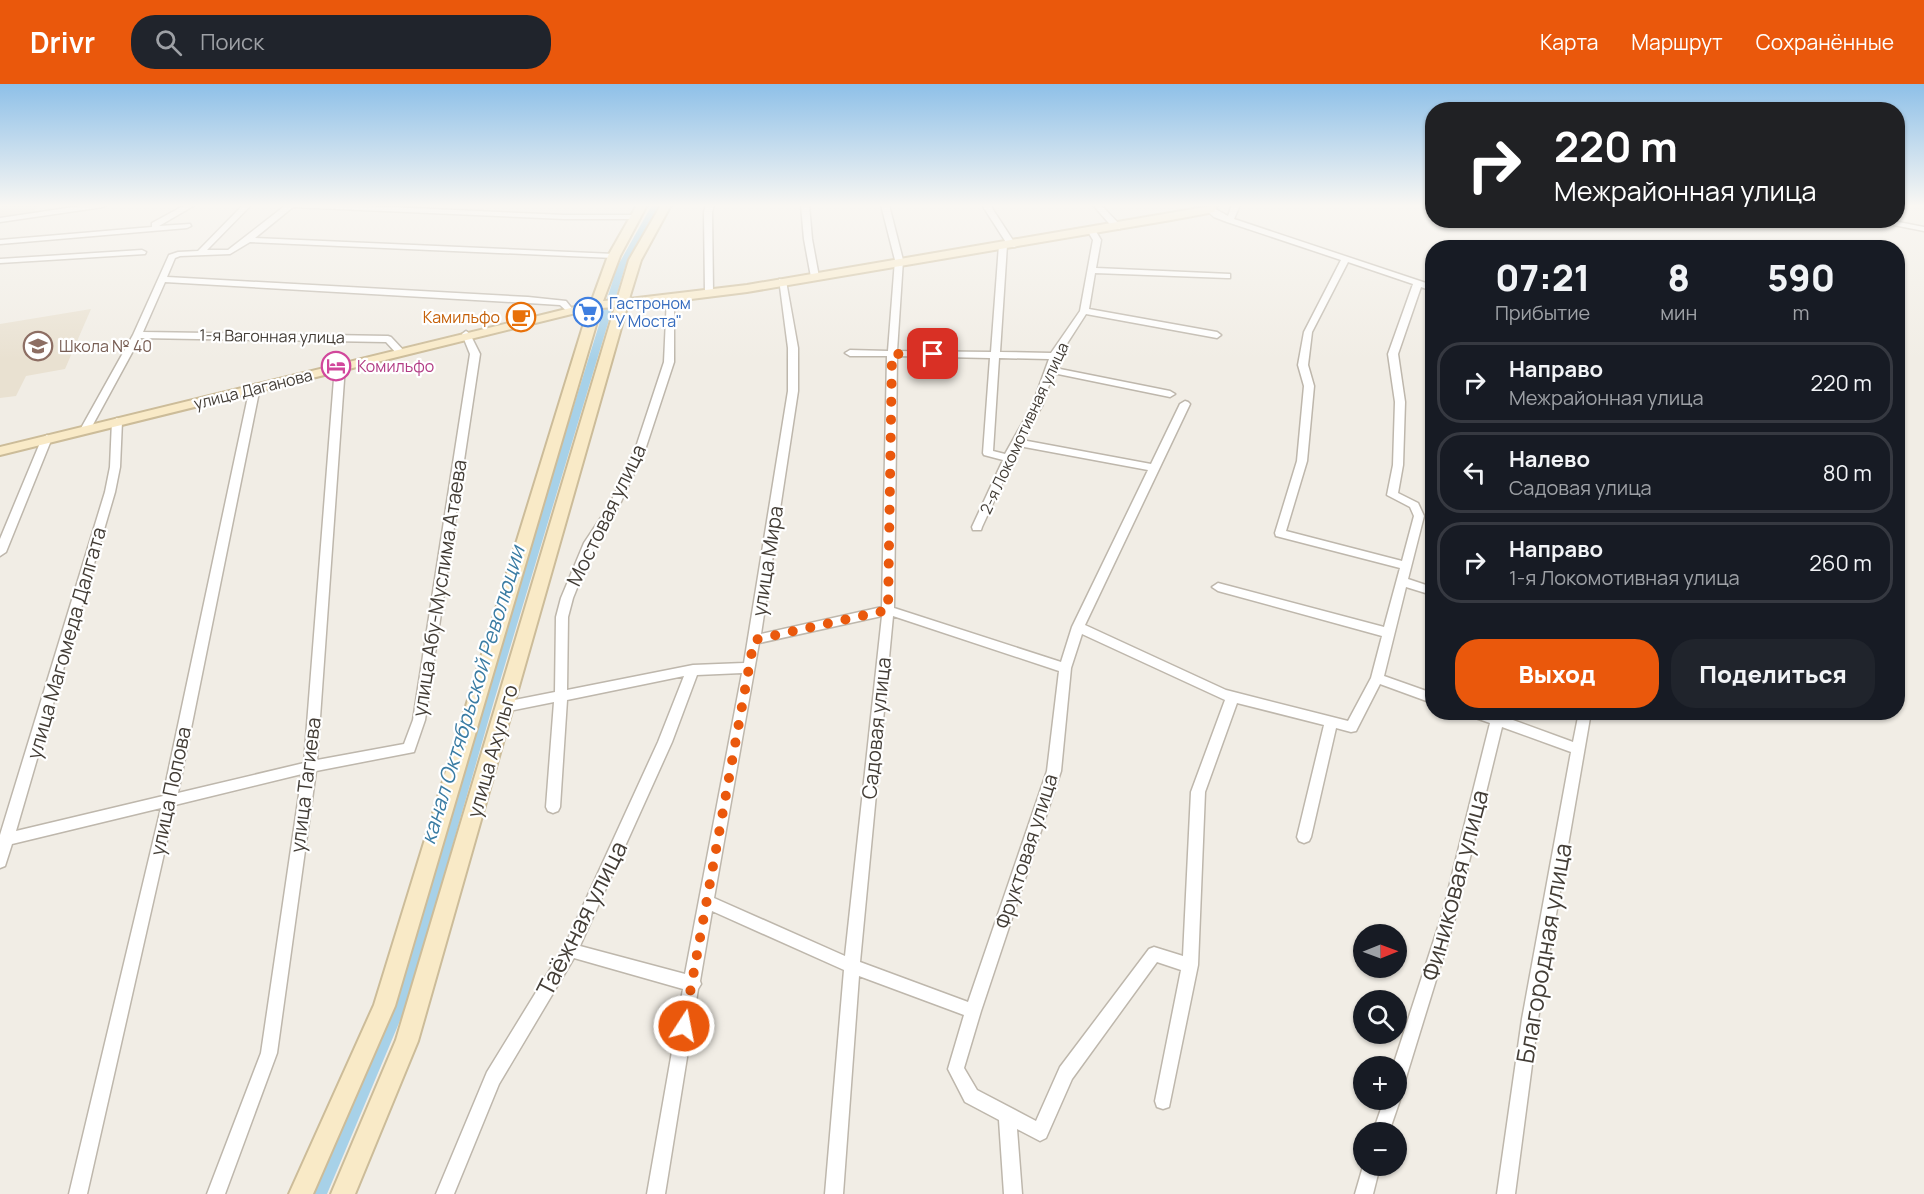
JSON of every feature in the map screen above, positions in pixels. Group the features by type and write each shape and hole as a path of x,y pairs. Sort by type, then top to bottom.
{"main road":[{"path":"301,1194 384,1006 596,304 614,257"},
{"name":"улица Ахульго","path":"343,1194 407,1041 637,257"},
{"name":"улица Даганова","path":"0,450 596,304 670,299 927,257"}],"street":[{"path":"0,261 66,257"},
{"path":"85,429 137,335 172,257"},
{"path":"709,257 709,292"},
{"path":"812,257 815,276"},
{"name":"Садовая улица","path":"834,1194 852,966 888,610 892,354 898,257"},
{"path":"1006,257 988,453 1009,458"},
{"name":"2-я Локомотивная улица","path":"977,526 1016,442 1037,406 1054,356 1084,310 1093,270 1094,257"},
{"path":"1339,257 1425,286"},
{"path":"1346,259 1308,332 1303,365 1309,386 1302,461 1280,533 1406,566"},
{"path":"1093,270 1227,276"},
{"path":"161,279 528,300 563,303 569,310"},
{"name":"улица Мира","path":"656,1194 672,1090 754,640 793,391 793,348 782,282"},
{"path":"1078,627 1223,694 1351,728 1377,678 1419,516 1414,505 1392,495 1398,465 1400,402 1393,354 1418,283"},
{"name":"Мостовая улица","path":"553,807 561,697 564,607 590,543 615,504 641,447 669,362 670,299"},
{"path":"1084,310 1217,335"},
{"name":"1-я Вагонная улица","path":"137,335 388,339 400,352"},
{"name":"улица Абу-Муслима Атаева","path":"4,840 309,767 409,748 419,720 475,354 467,335"},
{"path":"850,353 1054,356"},
{"name":"улица Тагиева","path":"216,1194 269,1053 309,767 340,367"},
{"path":"1048,369 1170,394"},
{"name":"улица Попова","path":"78,1194 169,802 255,388"},
{"name":"Фруктовая улица","path":"1185,404 1078,627 1065,668 1054,771 973,1011 956,1069 971,1096 1040,1132 1066,1073 1154,954 1190,965"},
{"name":"улица Магомеда Далгата","path":"0,862 4,840 110,492 115,467 117,421"},
{"path":"0,552 46,439"},
{"path":"1016,442 1153,468"},
{"path":"1419,516 1425,517"},
{"path":"1402,581 1425,589"},
{"path":"1218,587 1389,633"},
{"path":"754,640 888,610 1065,668"},
{"path":"504,707 693,670 748,668"},
{"name":"Таёжная улица","path":"445,1194 492,1078 570,950 665,742 693,670"},
{"path":"1377,678 1425,695"},
{"path":"1163,1101 1190,965 1198,792 1233,696"},
{"path":"1497,720 1578,749"},
{"name":"Финиковая улица","path":"1405,1056 1449,915 1497,720"},
{"name":"Благородная улица","path":"1506,1194 1530,1019 1583,720"},
{"path":"1304,837 1331,722"},
{"path":"708,902 852,966 973,1011"},
{"path":"570,950 693,984"},
{"path":"1006,1114 1013,1194"},
{"path":"1365,1194 1369,1176"}],"shaded area":[{"name":"Школа № 40","path":"91,309 65,369 26,376 16,396 0,398 0,324"}],"waterway":[{"name":"канал Октябрьской Революции","path":"318,1194 399,1004 488,701 621,267 627,257"}],"place":[{"name":"Гастроном \"У Моста\"","path":"588,312"},
{"name":"Камильфо","path":"521,317"},
{"name":"Школа № 40","path":"38,346"},
{"name":"Комильфо","path":"336,366"}],"route":[{"path":"684,1026 754,640 888,610 892,354 933,354"}]}
